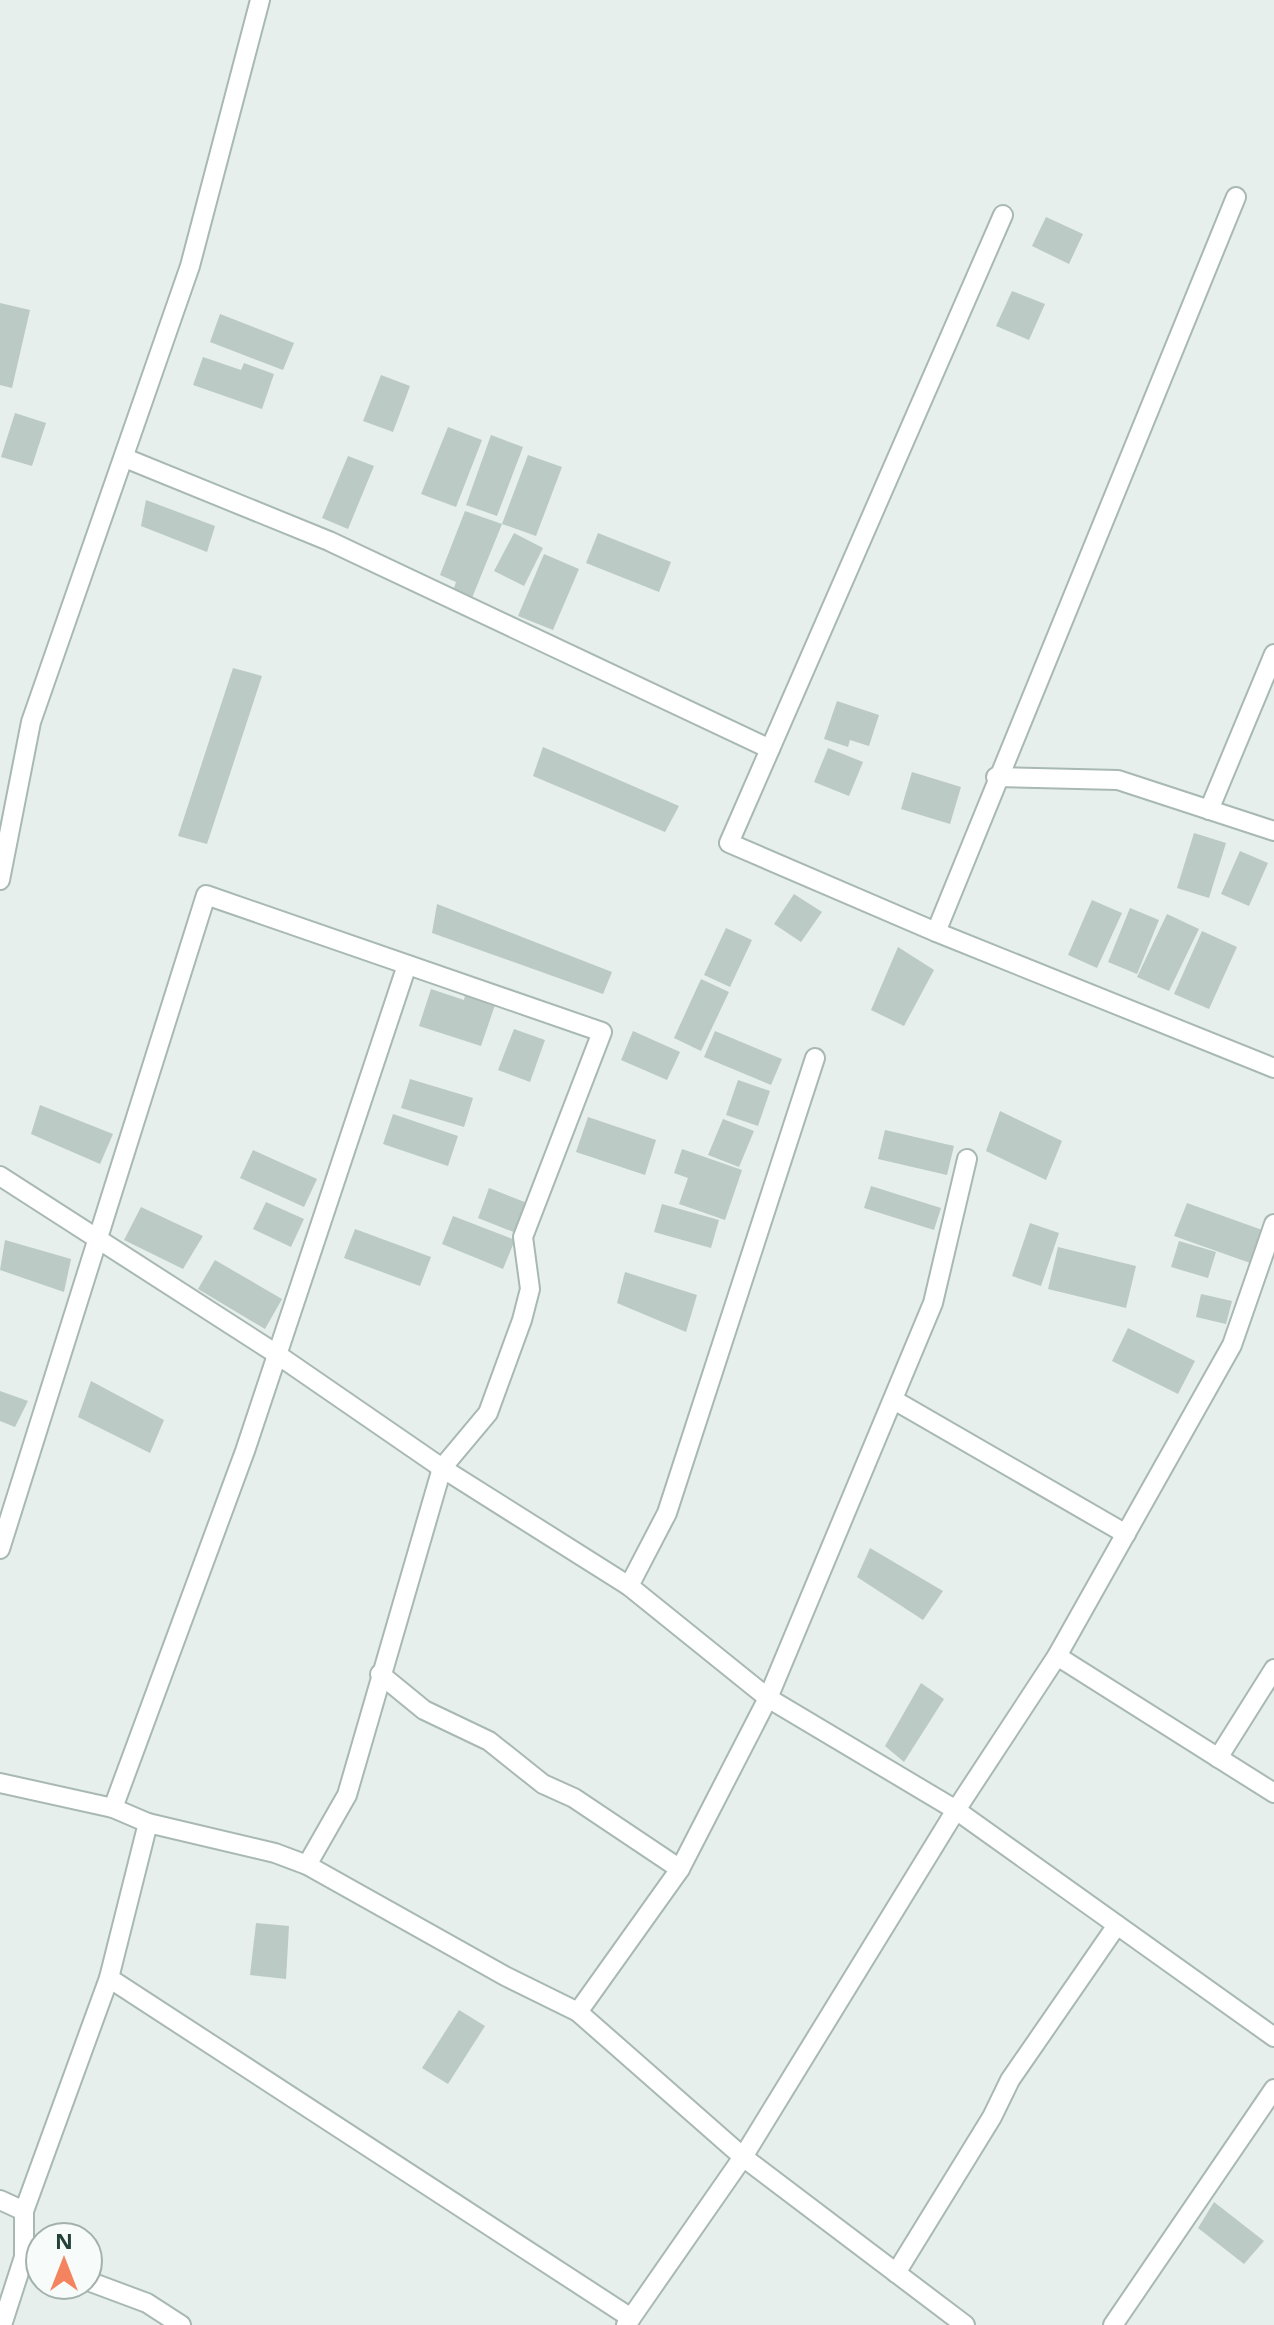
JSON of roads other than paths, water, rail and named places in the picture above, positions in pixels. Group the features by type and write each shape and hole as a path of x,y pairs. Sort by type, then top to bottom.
{"street":[{"path":"0,880 31,722 190,266 260,0"},
{"path":"936,932 996,777 1236,197"},
{"path":"1003,215 729,843 936,932 1274,1068"},
{"path":"125,458 329,541 770,749"},
{"path":"1209,810 1274,654"},
{"path":"996,777 1118,780 1274,831"},
{"path":"0,1549 206,895 602,1032 523,1237 530,1289 488,1413 442,1468 347,1795 307,1865"},
{"path":"113,1808 245,1451 275,1353 407,965"},
{"path":"629,1586 667,1513 815,1058"},
{"path":"578,2012 680,1869 768,1698 938,1289 967,1159"},
{"path":"0,1176 275,1353 442,1468 629,1586 768,1698 956,1810 1274,2037"},
{"path":"109,1978 629,2322 743,2157 956,1810 1057,1656 1232,1345 1274,1224"},
{"path":"894,1400 1126,1534"},
{"path":"1057,1656 1274,1793"},
{"path":"1218,1758 1274,1669"},
{"path":"380,1674 424,1710 489,1741 543,1784 574,1798 680,1869"},
{"path":"0,1783 113,1808 148,1823 275,1853 307,1865 505,1976 578,2012 743,2157 965,2325"},
{"path":"26,2221 24,2211 109,1978 148,1823"},
{"path":"896,2273 992,2117 1010,2080 1117,1925"},
{"path":"1113,2325 1274,2089"},
{"path":"0,2200 24,2211"},
{"path":"2,2325 24,2277"},
{"path":"104,2287 147,2303 181,2325"}]}
